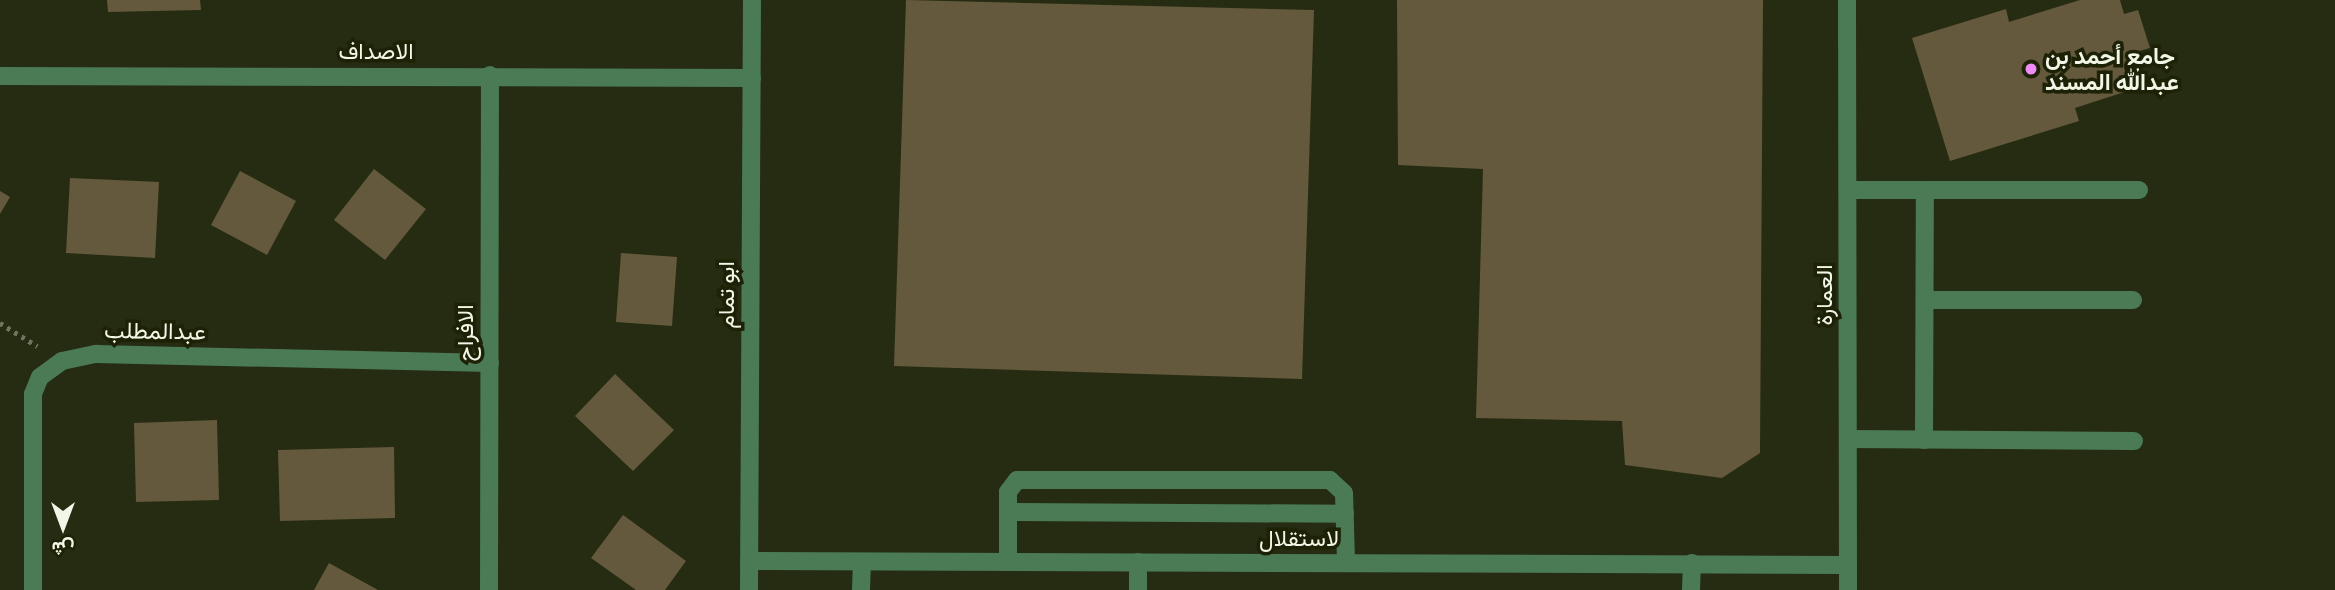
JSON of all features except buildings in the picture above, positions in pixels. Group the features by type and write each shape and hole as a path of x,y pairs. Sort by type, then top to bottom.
{"street":[{"name":"ابو تمام","path":"749,590 752,0"},
{"name":"العمارة","path":"1847,0 1848,590"},
{"name":"الاصداف","path":"0,76 490,75 752,78"},
{"name":"الافراح","path":"489,590 490,75"},
{"path":"1848,190 2139,190"},
{"path":"1923,440 1925,190"},
{"path":"1925,300 2133,300"},
{"name":"عبدالمطلب","path":"62,361 96,354 490,363"},
{"path":"33,590 33,394 40,377 62,361"},
{"path":"1848,439 2134,441"},
{"path":"1008,562 1009,486 1017,480 1330,480 1343,488 1346,562"},
{"path":"1008,512 1345,514"},
{"name":"لاستقلال","path":"749,561 1848,565"},
{"path":"1138,562 1138,590"},
{"path":"860,590 862,563"},
{"path":"1691,590 1692,563"}],"path":[{"path":"0,323 62,361"}],"place":[{"name":"جامع أحمد بن عبدالله المسند","path":"2031,69"}]}
